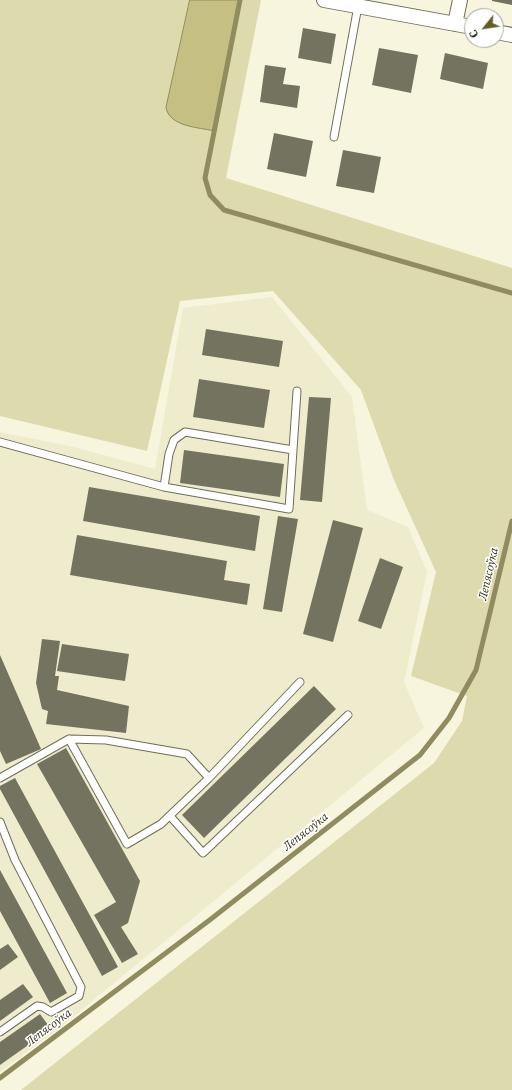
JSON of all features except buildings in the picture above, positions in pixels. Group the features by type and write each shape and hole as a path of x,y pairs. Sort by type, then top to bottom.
{"street":[{"path":"324,0 464,26"},
{"path":"455,24 460,0"}],"lane":[{"path":"334,137 358,6"},
{"path":"0,442 164,487 289,509 297,391"},
{"path":"164,487 169,454 174,440 185,432 293,450"},
{"path":"69,740 127,844 161,824 170,816 209,778 300,682"},
{"path":"170,816 203,853 348,715"},
{"path":"0,778 69,740 106,740 187,754 209,778"},
{"path":"0,822 15,860 81,987 79,996 51,1012 44,1007 37,1006 0,1032"}],"shaded area":[{"path":"0,0 261,0 226,178 512,268 512,1090 21,1090 434,763 462,721 467,696 411,676 436,572 394,480 361,390 273,291 180,301 147,451 0,416"},
{"path":"190,0 240,0 214,131 179,123 173,119 166,108"},
{"path":"272,297 352,397 367,510 408,527 427,572 404,682 424,728 57,1030 0,1072 0,432 74,447 155,469 183,308"}],"waterway":[{"path":"240,0 205,178 210,195 224,210 512,293"},
{"name":"Лепясоўка","path":"0,1078 211,919 420,755 449,718 476,670 512,521"}]}
